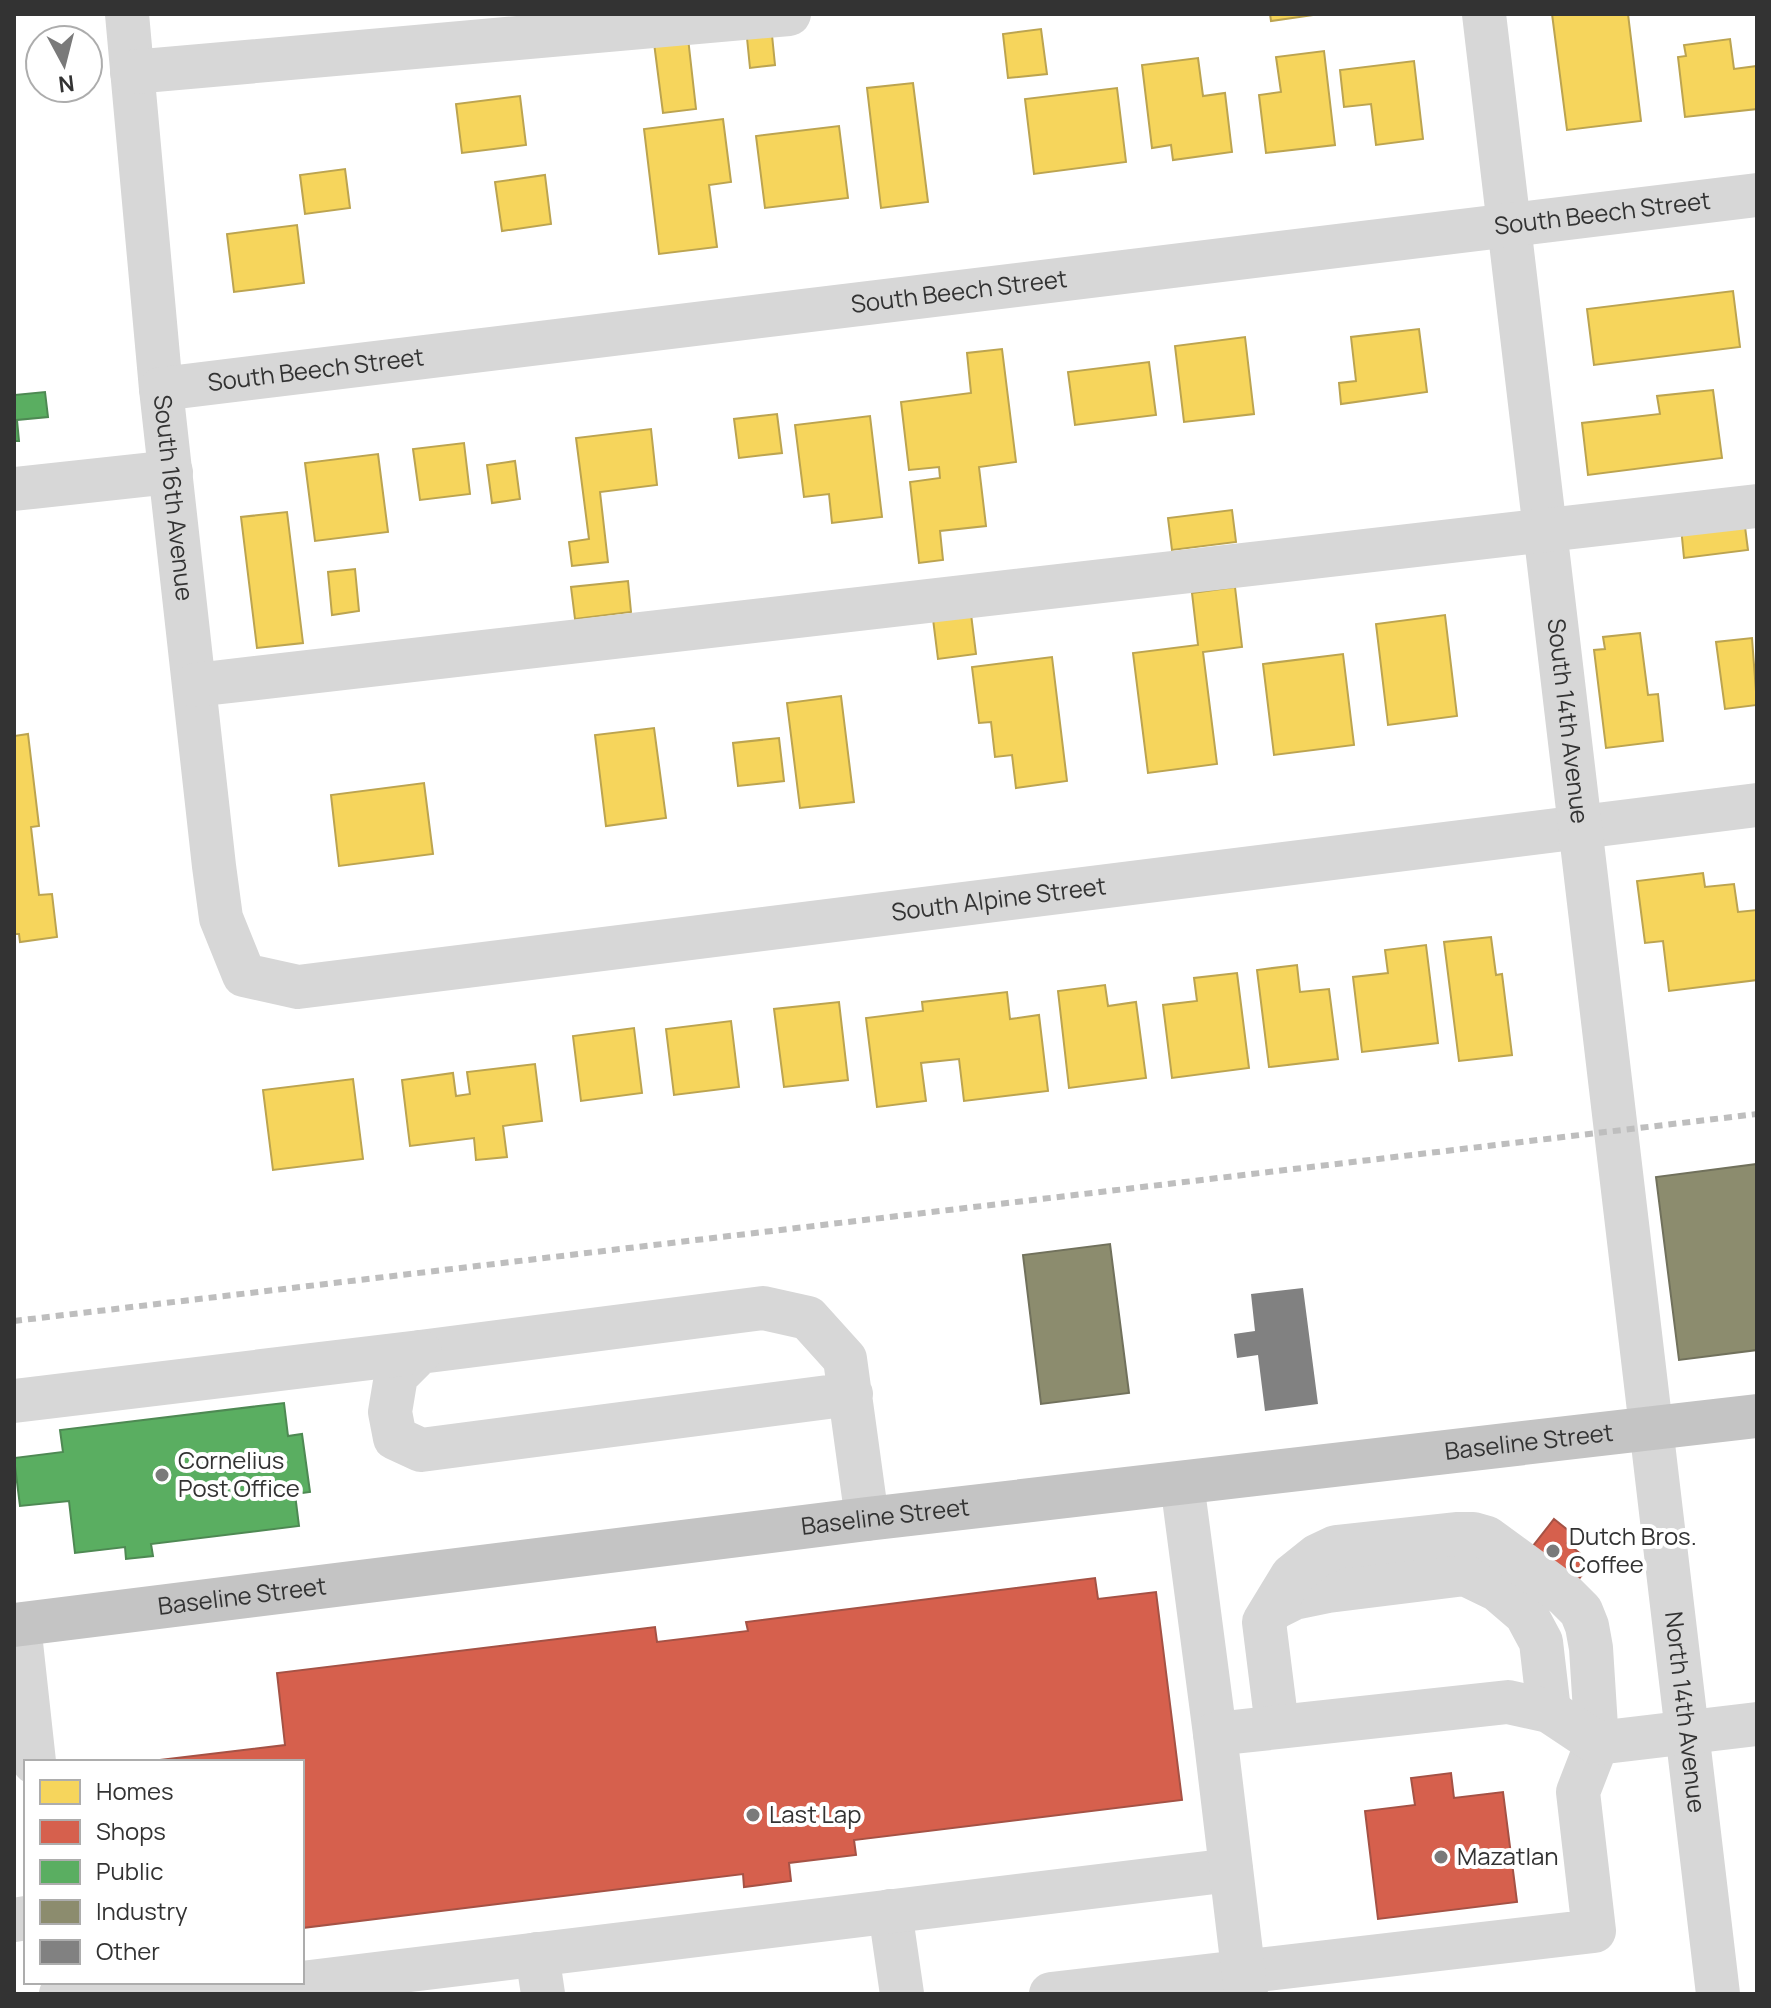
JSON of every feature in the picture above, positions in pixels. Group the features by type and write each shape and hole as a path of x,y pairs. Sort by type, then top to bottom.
{"highway":[{"name":"Baseline Street","path":"17,1625 867,1519 1757,1416"}],"street":[{"name":"South 16th Avenue","path":"127,14 161,389 221,918 244,975"},
{"path":"132,72 789,14"},
{"name":"South 14th Avenue","path":"1484,14 1651,1429"},
{"name":"South Beech Street","path":"161,389 1757,195"},
{"path":"14,489 171,472"},
{"path":"195,685 1757,506"},
{"name":"South Alpine Street","path":"244,975 298,987 1757,805"},
{"path":"14,1401 763,1308 808,1318 845,1359 867,1519"},
{"path":"420,1352 396,1376 390,1412 395,1438 421,1450 851,1394"},
{"name":"North 14th Avenue","path":"1651,1429 1718,1994"},
{"path":"1182,1483 1245,1983"},
{"path":"1051,1994 1245,1983 1594,1931 1578,1792 1597,1743 1591,1648 1581,1611 1565,1595 1487,1538 1456,1534 1336,1547 1317,1556 1292,1576 1264,1622 1277,1726"},
{"path":"1274,1608 1294,1598 1328,1591 1465,1574 1498,1590 1526,1614 1541,1642 1549,1711"},
{"path":"17,1625 34,1760"},
{"path":"1215,1734 1508,1702 1549,1711 1597,1743 1757,1724"},
{"path":"212,1994 540,1974 890,1911 1231,1870"},
{"path":"890,1911 902,1994"},
{"path":"61,1994 154,1984 180,1994"}],"building: Homes":[{"path":"1270,14 1314,14 1314,15 1271,21"},
{"path":"1552,14 1628,14 1641,121 1567,130"},
{"path":"1041,29 1047,74 1008,78 1003,34"},
{"path":"772,35 775,65 750,68 747,38"},
{"path":"688,38 696,109 663,113 654,43"},
{"path":"1730,39 1734,69 1757,66 1757,109 1685,117 1678,57 1686,56 1684,45"},
{"path":"1324,51 1335,145 1266,153 1259,95 1281,92 1276,57"},
{"path":"1198,58 1203,96 1225,93 1232,152 1173,160 1171,145 1152,148 1142,65"},
{"path":"1414,61 1423,139 1376,145 1371,104 1344,107 1340,70"},
{"path":"913,83 928,202 881,208 867,88"},
{"path":"1117,88 1126,162 1034,174 1025,99"},
{"path":"520,96 526,145 462,153 456,104"},
{"path":"723,119 731,182 709,185 717,247 659,254 644,129"},
{"path":"839,126 848,198 765,208 756,136"},
{"path":"345,169 350,208 305,214 300,175"},
{"path":"545,175 551,224 502,231 495,182"},
{"path":"297,225 304,283 234,292 227,234"},
{"path":"1733,291 1740,347 1594,365 1587,309"},
{"path":"1419,329 1427,392 1341,404 1339,383 1356,381 1351,337"},
{"path":"1245,337 1254,414 1184,422 1175,346"},
{"path":"1002,349 1016,462 979,467 986,526 940,531 943,560 919,563 910,482 940,478 939,467 909,470 901,402 971,393 967,353"},
{"path":"1149,362 1156,415 1075,425 1068,372"},
{"path":"1713,390 1722,458 1588,475 1582,423 1660,414 1657,396"},
{"path":"777,414 782,453 739,458 734,419"},
{"path":"870,416 882,517 832,523 829,494 804,497 795,425"},
{"path":"651,429 657,485 600,492 608,562 572,566 569,542 589,539 576,438"},
{"path":"464,443 470,494 420,500 413,449"},
{"path":"378,454 388,532 315,541 305,463"},
{"path":"515,461 520,499 492,503 487,465"},
{"path":"1232,510 1236,542 1172,550 1168,518"},
{"path":"287,512 303,643 257,648 241,517"},
{"path":"1744,519 1748,550 1684,558 1681,527"},
{"path":"355,569 359,611 332,615 328,572"},
{"path":"628,581 631,612 575,619 571,587"},
{"path":"1235,587 1242,647 1203,652 1217,764 1148,773 1133,653 1198,645 1192,593"},
{"path":"970,606 976,654 938,659 932,611"},
{"path":"1445,615 1457,716 1388,725 1376,624"},
{"path":"1640,633 1648,695 1658,694 1663,741 1606,748 1594,650 1605,649 1603,637"},
{"path":"1752,638 1757,705 1725,709 1716,642"},
{"path":"1343,654 1354,745 1274,755 1263,664"},
{"path":"1052,657 1067,781 1016,788 1012,755 995,757 991,722 979,723 972,667"},
{"path":"841,696 854,802 800,808 787,703"},
{"path":"654,728 666,818 606,826 595,735"},
{"path":"28,734 39,826 31,827 39,895 52,894 57,937 20,942 19,934 14,934 14,736"},
{"path":"779,738 784,781 738,786 733,743"},
{"path":"424,783 433,854 339,866 331,795"},
{"path":"1703,873 1705,887 1734,884 1738,912 1757,910 1757,980 1669,991 1663,941 1645,943 1637,881"},
{"path":"1491,937 1496,975 1502,974 1512,1055 1459,1061 1444,942"},
{"path":"1426,945 1438,1043 1362,1052 1353,977 1388,973 1385,950"},
{"path":"1297,965 1300,992 1329,989 1338,1059 1269,1067 1257,970"},
{"path":"1237,973 1249,1068 1172,1078 1163,1005 1197,1001 1194,978"},
{"path":"1105,985 1108,1006 1136,1002 1146,1078 1069,1088 1058,991"},
{"path":"1007,992 1010,1019 1039,1015 1048,1091 964,1101 959,1059 921,1063 926,1101 877,1107 866,1018 923,1011 922,1002"},
{"path":"839,1002 848,1080 784,1087 774,1009"},
{"path":"731,1021 739,1087 674,1095 666,1029"},
{"path":"634,1028 642,1093 581,1101 573,1036"},
{"path":"535,1064 542,1121 503,1126 507,1157 476,1160 474,1138 410,1146 402,1080 453,1073 456,1096 470,1094 467,1072"},
{"path":"353,1079 363,1159 273,1170 263,1090"}],"building: Shops":[{"name":"Dutch Bros. Coffee","path":"1554,1519 1574,1535 1567,1543 1592,1563 1573,1586 1522,1560"},
{"path":"1095,1578 1098,1599 1156,1592 1182,1800 854,1840 856,1855 789,1863 791,1881 744,1887 743,1874 304,1928 304,1760 160,1760 285,1745 277,1673 655,1627 657,1642 748,1631 746,1622"},
{"name":"Mazatlan","path":"1451,1773 1454,1798 1503,1792 1517,1902 1378,1919 1365,1811 1415,1805 1411,1778"}],"building: Public":[{"path":"14,391 15,395 45,392 48,417 17,420 19,441 14,441"},
{"name":"Cornelius Post Office","path":"284,1403 288,1436 302,1434 310,1492 295,1494 299,1526 151,1544 153,1556 126,1559 125,1547 75,1553 69,1501 20,1506 14,1458 63,1452 60,1430"}],"building: Industry":[{"path":"1757,1164 1757,1350 1679,1360 1656,1177"},
{"path":"1110,1244 1129,1393 1041,1404 1023,1255"}],"building: Other":[{"path":"1303,1288 1318,1404 1265,1411 1258,1355 1237,1358 1234,1334 1255,1331 1251,1294"}],"railway":[{"path":"14,1321 1757,1114"}],"place":[{"name":"Cornelius Post Office","path":"162,1475"},
{"name":"Dutch Bros. Coffee","path":"1553,1551"},
{"name":"Last Lap","path":"753,1815"},
{"name":"Mazatlan","path":"1441,1857"}]}
